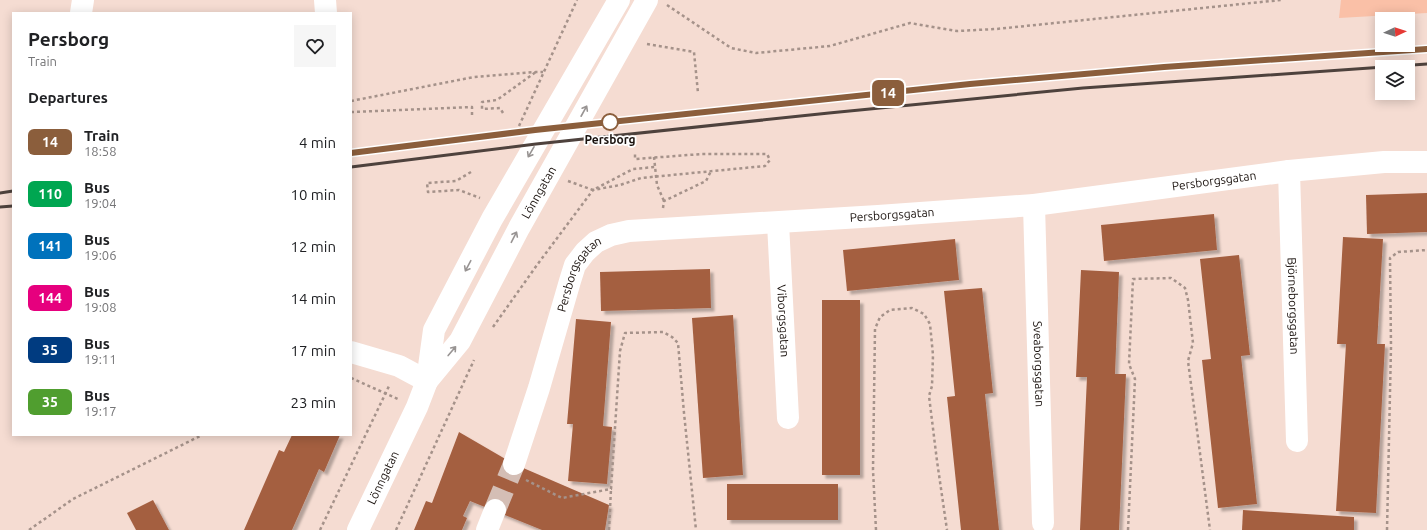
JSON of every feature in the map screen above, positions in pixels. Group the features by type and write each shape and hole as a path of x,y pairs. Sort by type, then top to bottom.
{"street":[{"path":"82,12 83,0"},
{"path":"325,0 326,12"},
{"name":"Lönngatan","path":"358,530 417,407 427,381 434,330 492,219 619,0"},
{"name":"Lönngatan","path":"427,381 460,341 519,228 656,2"},
{"name":"Persborgsgatan","path":"518,472 539,388 575,265 585,252 596,242 611,235 629,231 663,228 778,223 1034,205 1289,171 1384,162 1427,162"},
{"name":"Björneborgsgatan","path":"1289,171 1297,441"},
{"name":"Sveaborgsgatan","path":"1034,205 1043,523"},
{"name":"Viborgsgatan","path":"778,223 788,418"},
{"path":"352,352 399,366 427,381"},
{"path":"487,530 495,510"}],"path":[{"path":"656,2 730,48 756,53 830,46 910,23 958,31 996,29 1281,0"},
{"path":"666,47 694,52 698,93"},
{"path":"503,113 500,108 482,109 482,102 497,100 536,72"},
{"path":"352,101 474,77 543,72"},
{"path":"352,112 472,107 472,116"},
{"path":"654,157 656,185 664,201 662,214 663,228"},
{"path":"562,179 593,190 632,169 655,167"},
{"path":"664,201 706,181 711,171"},
{"path":"470,172 456,182 427,184 428,192 458,190 485,201"},
{"path":"1387,530 1391,347 1390,258 1398,252 1427,250"},
{"path":"1128,530 1135,379 1129,364 1133,280 1171,278 1185,288 1188,300 1193,343 1188,361 1210,530"},
{"path":"876,530 873,470 875,329 880,317 890,310 912,308 924,314 930,324 933,355 932,386 929,396 947,530"},
{"path":"609,530 610,489 620,351 625,333 663,332 678,342 696,530"},
{"path":"320,530 385,394 352,378"},
{"path":"29,530 74,499 200,436"},
{"path":"518,472 562,498 610,489"}],"shaded area":[{"path":"1341,0 1427,0 1427,13 1375,12 1375,16 1339,18"}],"building":[{"path":"1427,193 1427,232 1367,234 1366,195"},
{"path":"1214,214 1217,250 1104,261 1101,225"},
{"path":"1343,237 1383,239 1377,344 1385,344 1376,513 1336,511 1346,344 1337,344"},
{"path":"955,239 959,280 847,291 843,250"},
{"path":"1239,255 1250,355 1241,356 1257,504 1218,508 1202,360 1211,359 1200,259"},
{"path":"710,269 711,308 601,311 600,272"},
{"path":"1081,270 1119,272 1115,374 1126,374 1119,530 1080,530 1087,377 1076,377"},
{"path":"982,288 993,393 985,394 999,530 961,530 947,397 955,396 944,291"},
{"path":"822,300 860,300 860,475 822,475"},
{"path":"733,315 743,475 703,478 692,318"},
{"path":"576,319 611,322 603,426 612,427 607,484 568,481 573,424 567,424"},
{"path":"459,432 514,464 609,505 605,530 542,530 470,501 463,516 467,518 462,530 414,530 426,501 432,503"},
{"path":"292,436 340,436 324,472 319,469 292,530 244,530 279,450 284,452"},
{"path":"727,484 838,484 838,520 727,520"},
{"path":"153,500 169,530 136,530 127,513"},
{"path":"1243,510 1354,517 1354,530 1242,530"}],"tunnel":[{"path":"495,510 514,464"}],"railway":[{"path":"352,153 535,130 970,84 1164,67 1427,49"},
{"path":"352,167 536,144 1083,88 1427,64"},
{"path":"0,193 12,191"},
{"path":"0,207 12,206"}],"train":[{"name":"14","path":"352,153 535,130 970,84 1164,67 1427,49"}],"place":[{"name":"Persborg","path":"610,122"}]}
